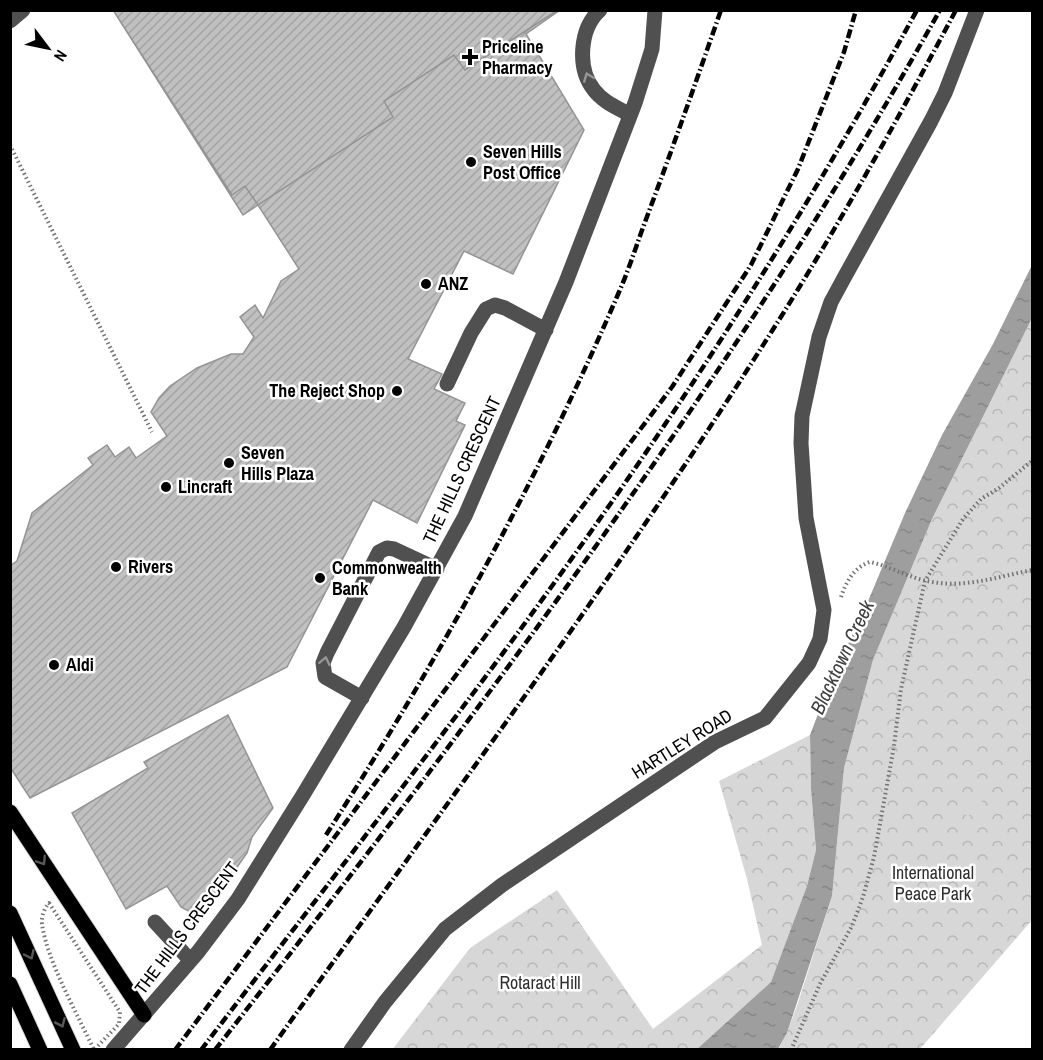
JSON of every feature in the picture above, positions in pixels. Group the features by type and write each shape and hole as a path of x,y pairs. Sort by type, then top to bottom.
{"main road":[{"path":"10,812 144,1015"},
{"path":"10,913 73,1050"},
{"path":"10,984 40,1050"}],"street":[{"path":"10,21 23,10"},
{"path":"600,10 595,15 585,37 583,57 586,74 594,90 609,103 630,115"},
{"name":"THE HILLS CRESCENT","path":"113,1050 190,960 238,899 362,698 437,569 480,484 546,330 630,115 646,72 655,10"},
{"name":"HARTLEY ROAD","path":"351,1050 428,947 445,929 502,885 715,742 765,718 809,663 816,650 822,629 824,610 806,518 801,443 802,416 819,337 831,302 945,93 977,10"},
{"path":"447,384 471,333 486,309 495,305 505,308 546,330"},
{"path":"362,698 325,677 323,663 379,552 387,548 394,549 437,569"},
{"path":"155,922 190,960"}],"path":[{"path":"10,145 152,432"},
{"path":"791,1050 820,984 852,926 866,887 884,807 901,689 925,581 969,512 981,499 999,488 1032,461"},
{"path":"877,564 925,581 946,584 976,582 1032,570"},
{"path":"65,987 48,947 42,922 45,908 49,903 120,1012 118,1024 94,1050"}],"green space":[{"name":"International Peace Park","path":"1032,318 1032,920 920,1049 778,1050 798,1003 832,896 844,768 873,660 932,519"},
{"name":"Rotaract Hill","path":"810,735 811,789 816,850 807,886 793,925 771,982 697,1049 392,1050 470,948 557,890 653,1029 762,945 747,879 719,781"},
{"path":"1011,760 1015,764 968,817 964,813"}],"water":[{"name":"Blacktown Creek","path":"1032,265 1032,318 932,519 873,660 844,768 832,896 787,1033 778,1049 697,1049 771,982 807,886 816,850 811,789 810,735 831,680 866,606 905,513 942,435 993,344"}],"building":[{"name":"Seven Hills Plaza","path":"113,10 560,10 526,34 584,130 513,274 464,251 408,359 442,374 434,389 465,403 456,421 465,425 417,523 373,500 287,667 30,798 10,767 10,566 17,561 32,513 93,465 88,458 107,445 115,457 129,447 136,458 167,436 151,412 159,398 170,386 197,368 231,354 243,354 254,337 240,317 255,305 263,318 281,281 299,269 258,205 243,215"},
{"path":"113,10 558,10 465,70 454,55 384,101 393,117 258,205 245,186 232,195"},
{"path":"228,715 273,808 252,837 247,853 205,913 194,914 181,907 167,886 126,909 72,813 148,768 144,762"}],"railway":[{"path":"326,835 446,637 484,570 555,432 623,283 721,10"},
{"path":"175,1050 672,387 751,265 798,169 844,52 856,10"},
{"path":"201,1050 448,727 627,480 715,349 775,254 834,157 917,10"},
{"path":"215,1050 504,672 688,414 776,282 860,147 940,10"},
{"path":"270,1050 526,694 713,423 844,212 956,10"}],"place":[{"name":"Priceline Pharmacy","path":"470,57"},
{"name":"Seven Hills Post Office","path":"471,162"},
{"name":"ANZ","path":"426,284"},
{"name":"The Reject Shop","path":"397,391"},
{"name":"Seven Hills Plaza","path":"229,463"},
{"name":"Lincraft","path":"166,487"},
{"name":"Rivers","path":"116,567"},
{"name":"Commonwealth Bank","path":"320,578"},
{"name":"Aldi","path":"54,665"}]}
